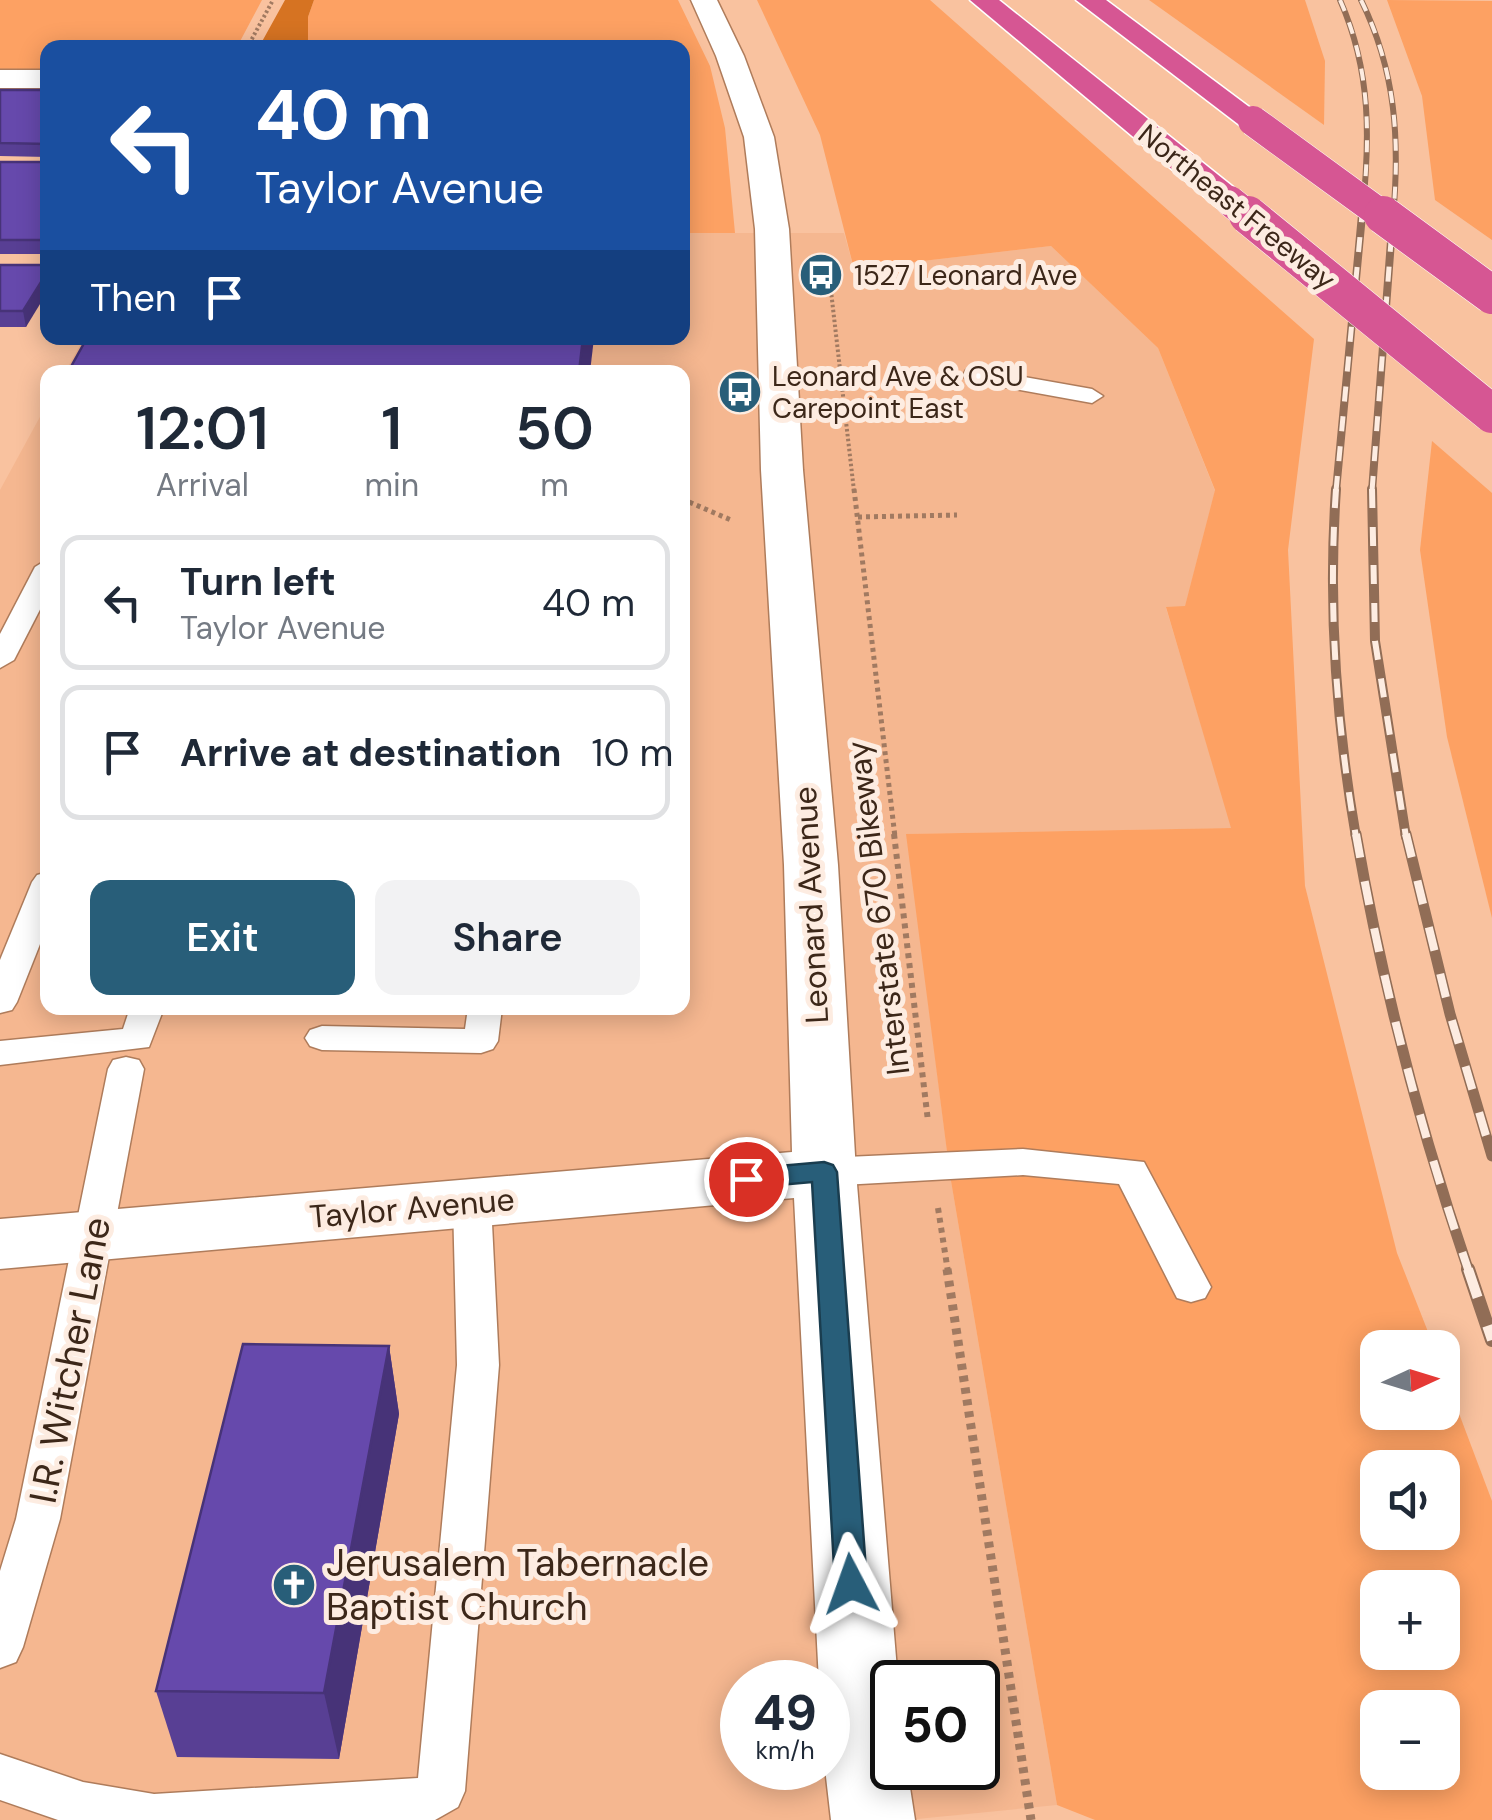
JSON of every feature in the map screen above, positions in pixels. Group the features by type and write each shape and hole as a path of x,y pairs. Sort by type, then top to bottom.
{"highway":[{"name":"Northeast Freeway","path":"983,0 1492,414"},
{"path":"1090,0 1492,295"}],"street":[{"name":"Leonard Avenue","path":"704,0 743,90 758,137 768,190 782,470 811,865 824,1172 862,1738 872,1820"},
{"path":"0,79 40,79"},
{"name":"Taylor Avenue","path":"0,1244 824,1172"}],"lane":[{"path":"974,375 1092,396"},
{"path":"0,660 40,582"},
{"path":"0,1002 40,902"},
{"path":"0,1053 136,1039 145,1015"},
{"path":"322,1038 481,1041 485,1015"},
{"name":"I.R. Witcher Lane","path":"0,1648 38,1519 126,1069"},
{"path":"824,1172 1023,1162 1131,1172 1192,1287"},
{"path":"0,1776 84,1804 154,1818 419,1802 442,1791 478,1365 472,1203"}],"path":[{"path":"252,40 274,0"},
{"name":"Interstate 670 Bikeway","path":"826,253 949,1292 1030,1820"},
{"path":"690,502 732,520"},
{"path":"858,517 957,516"}],"shaded area":[{"path":"0,0 262,0 241,40 40,40 40,72 0,72"},
{"path":"285,0 314,0 308,17 308,40 263,40"},
{"path":"314,0 678,0 710,66 725,128 735,233 690,233 690,40 308,40 308,17"},
{"path":"757,0 930,0 1314,339 1288,550 1305,886 1397,1253 1427,1330 1360,1330 1360,1430 1460,1430 1460,1416 1492,1501 1492,1820 1095,1820 1057,1805 950,1175 906,834 1231,828 1166,607 1185,606 1215,490 1158,348 1051,246 854,269 820,135"},
{"path":"1149,0 1305,0 1325,61 1324,125"},
{"path":"1387,0 1492,1 1492,240 1435,200 1422,96"},
{"path":"690,233 844,233 854,269 1051,246 1158,348 1215,491 1185,607 1166,608 1232,828 907,834 950,1175 1057,1805 907,1820 0,1820 0,490 40,417 40,1015 690,1015 690,365 69,365 80,345 690,345"},
{"path":"1432,441 1492,493 1492,918 1447,737 1420,550"}],"building":[{"path":"0,90 40,90 40,144 0,143"},
{"path":"0,162 40,162 40,240 0,240"},
{"path":"0,265 40,265 40,284 23,311 0,311"},
{"path":"83,345 582,345 580,365 72,365"},
{"name":"Jerusalem Tabernacle Baptist Church","path":"243,1344 389,1346 324,1693 156,1691"}],"railway":[{"path":"1340,0 1358,54 1366,107 1362,218"},
{"path":"1361,0 1382,53 1393,106 1393,218"},
{"path":"1336,491 1362,215"},
{"path":"1372,491 1393,215"},
{"path":"1336,489 1335,663 1356,837"},
{"path":"1372,491 1375,641 1406,837"},
{"path":"1356,834 1404,1055 1469,1271"},
{"path":"1406,834 1450,1014 1492,1156"},
{"path":"1469,1271 1492,1340"}],"place":[{"name":"1527 Leonard Ave","path":"821,275"},
{"name":"Leonard Ave & OSU Carepoint East","path":"740,392"},
{"name":"Jerusalem Tabernacle Baptist Church","path":"294,1585"}],"route":[{"path":"746,1179 824,1172 851,1584"}]}
